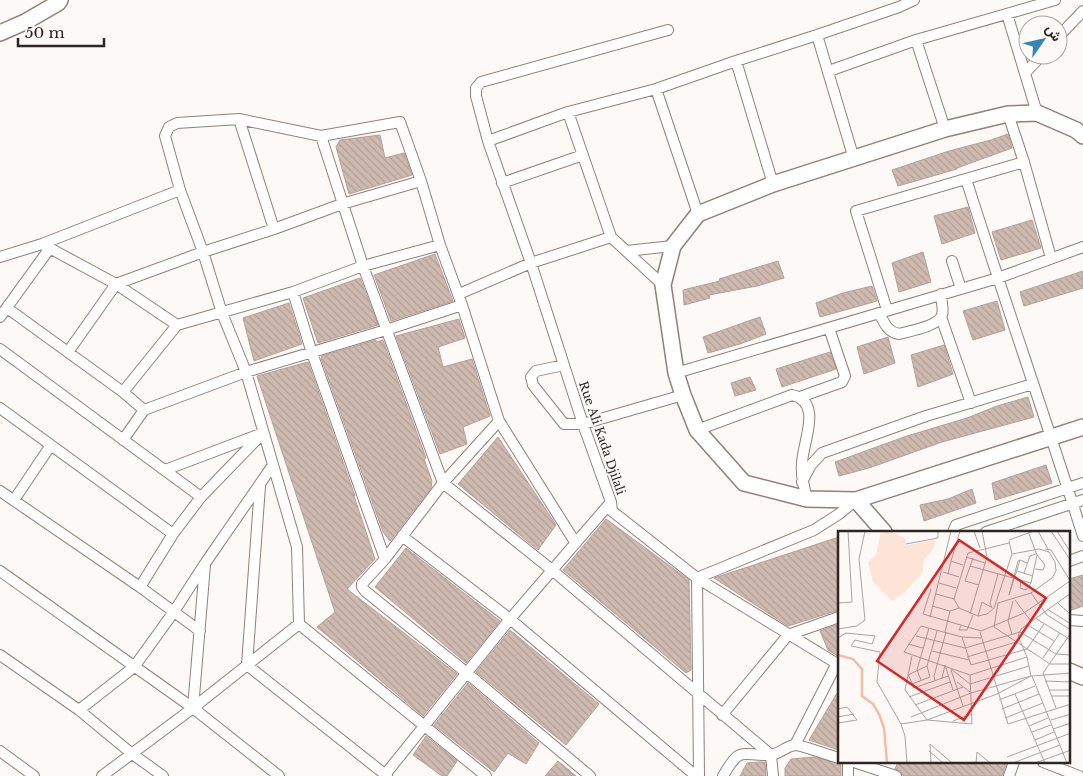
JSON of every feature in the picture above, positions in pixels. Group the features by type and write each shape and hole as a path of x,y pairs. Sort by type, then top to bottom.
{"street":[{"path":"0,33 25,22 60,0"},
{"path":"488,141 568,112 656,90 736,61 899,7 914,0"},
{"path":"828,71 916,40 1055,0"},
{"path":"1068,26 1083,10"},
{"path":"1007,14 1037,113"},
{"name":"Rue Ali Kada Djilali","path":"668,30 481,82 476,88 476,96 488,141 532,263 583,424 611,502 612,511 697,578 838,664"},
{"path":"817,35 854,158"},
{"path":"916,40 945,129"},
{"path":"736,61 773,184"},
{"path":"1025,73 1033,65"},
{"path":"656,90 698,214"},
{"path":"568,112 611,237 663,285"},
{"path":"1083,136 1076,130 1037,113 1008,114 945,129 773,184 698,214 673,246 663,285 676,373 697,430 744,483 807,499 856,500 1083,427"},
{"path":"1008,114 1024,162 1051,258"},
{"path":"239,119 274,229"},
{"path":"486,776 299,624 297,547 246,372 222,313 203,252 180,190 165,136 169,127 177,123 239,119 321,136 400,122 499,421 575,542"},
{"path":"321,136 363,266 443,483 552,570 697,694 772,755"},
{"path":"502,183 583,155"},
{"path":"942,317 937,323 899,334 892,333 888,329 856,211 1024,162"},
{"path":"966,179 1069,488 1078,502 1083,536"},
{"path":"68,352 116,284 342,204 420,180"},
{"path":"0,257 46,246 180,190"},
{"path":"123,440 144,410 246,372 386,330 460,299 532,263 611,237"},
{"path":"123,392 177,325 293,292 363,266 440,245"},
{"path":"46,246 116,284 177,325"},
{"path":"0,317 46,246"},
{"path":"626,251 673,246"},
{"path":"676,373 998,278 1083,246"},
{"path":"952,261 961,289"},
{"path":"293,292 312,353 385,559"},
{"path":"941,294 942,317 971,403"},
{"path":"7,308 123,392 144,410"},
{"path":"697,430 792,396 800,397 842,382 845,376 844,371 829,328"},
{"path":"0,349 201,496"},
{"path":"564,366 536,371 531,377 533,385 564,424 583,424 683,395"},
{"path":"802,482 811,465 822,453 926,416 1033,384"},
{"path":"800,397 806,403 810,422 802,462 802,482 807,499"},
{"path":"0,408 173,534"},
{"path":"499,421 443,483 385,559 362,584 362,587 590,776"},
{"path":"165,470 263,433"},
{"path":"140,587 173,534 201,496 263,433"},
{"path":"14,500 51,445"},
{"path":"79,710 134,667 174,613 206,562 273,465"},
{"path":"953,531 956,524 1083,483"},
{"path":"247,665 260,486"},
{"path":"0,491 140,587 200,631"},
{"path":"856,500 883,531"},
{"path":"697,776 697,578 814,530 839,514 856,500"},
{"path":"247,665 385,776 510,619 611,502"},
{"path":"989,531 1078,502"},
{"path":"402,536 510,619 697,776"},
{"path":"1070,561 1083,556"},
{"path":"193,708 206,562"},
{"path":"0,571 193,708 279,776"},
{"path":"722,714 788,634 838,616"},
{"path":"1070,620 1083,621"},
{"path":"102,776 193,708 299,624"},
{"path":"0,655 79,710 131,753 163,776"},
{"path":"723,776 736,756 743,753 772,755 795,745 838,664"},
{"path":"1070,671 1083,677"},
{"path":"795,745 838,758"},
{"path":"0,751 34,776"},
{"path":"772,755 772,776"},
{"path":"866,764 885,767 896,776"},
{"path":"1009,776 1013,764"},
{"path":"1048,764 1079,776"}],"building":[{"path":"1008,134 1012,148 957,169 898,186 892,170"},
{"path":"380,135 385,158 404,153 412,175 349,194 336,147 340,140"},
{"path":"968,207 975,233 942,244 934,216"},
{"path":"1032,220 1041,248 1001,260 992,232"},
{"path":"923,252 931,282 899,292 892,263"},
{"path":"435,254 453,301 391,321 374,275"},
{"path":"778,261 784,278 757,286 709,295 710,298 684,305 683,290 720,281 719,279"},
{"path":"1083,271 1083,288 1024,306 1020,292"},
{"path":"360,278 378,325 318,343 303,298"},
{"path":"872,286 877,301 820,317 816,303 843,293"},
{"path":"997,301 1005,330 973,340 963,311"},
{"path":"289,303 302,344 254,361 243,318"},
{"path":"760,317 766,334 708,353 703,337"},
{"path":"459,319 465,338 438,347 443,367 472,359 490,416 463,427 467,444 440,454 396,336"},
{"path":"888,337 895,363 864,374 857,347"},
{"path":"376,340 376,342 383,340 426,458 424,459 432,481 431,488 390,541 383,532 321,358 322,356"},
{"path":"944,345 953,374 918,387 911,355"},
{"path":"830,352 836,369 782,387 776,369"},
{"path":"308,362 375,559 347,589 457,674 423,716 317,627 335,612 257,376"},
{"path":"750,377 756,390 735,396 731,383"},
{"path":"1028,397 1034,417 942,442 869,468 839,476 835,462 907,436"},
{"path":"498,437 556,525 538,550 458,484"},
{"path":"1046,465 1052,483 995,500 992,483"},
{"path":"972,489 976,503 924,521 920,505 948,499"},
{"path":"606,519 689,580 691,670 686,673 563,570"},
{"path":"838,537 838,610 788,626 714,578"},
{"path":"406,548 500,621 466,663 375,587"},
{"path":"1083,575 1083,606 1070,611 1070,579"},
{"path":"838,624 838,656 828,650 820,631"},
{"path":"510,630 599,704 566,745 476,672"},
{"path":"468,683 539,743 526,764 508,753 494,772 434,725"},
{"path":"838,692 838,750 809,740"},
{"path":"426,736 457,761 447,776 442,776 413,755"},
{"path":"814,757 841,764 841,776 785,776 785,768 791,759"},
{"path":"558,761 576,776 545,776"},
{"path":"765,762 766,776 740,776 747,763"},
{"path":"897,764 1006,764 1002,776 903,776 901,771 895,769"}]}
